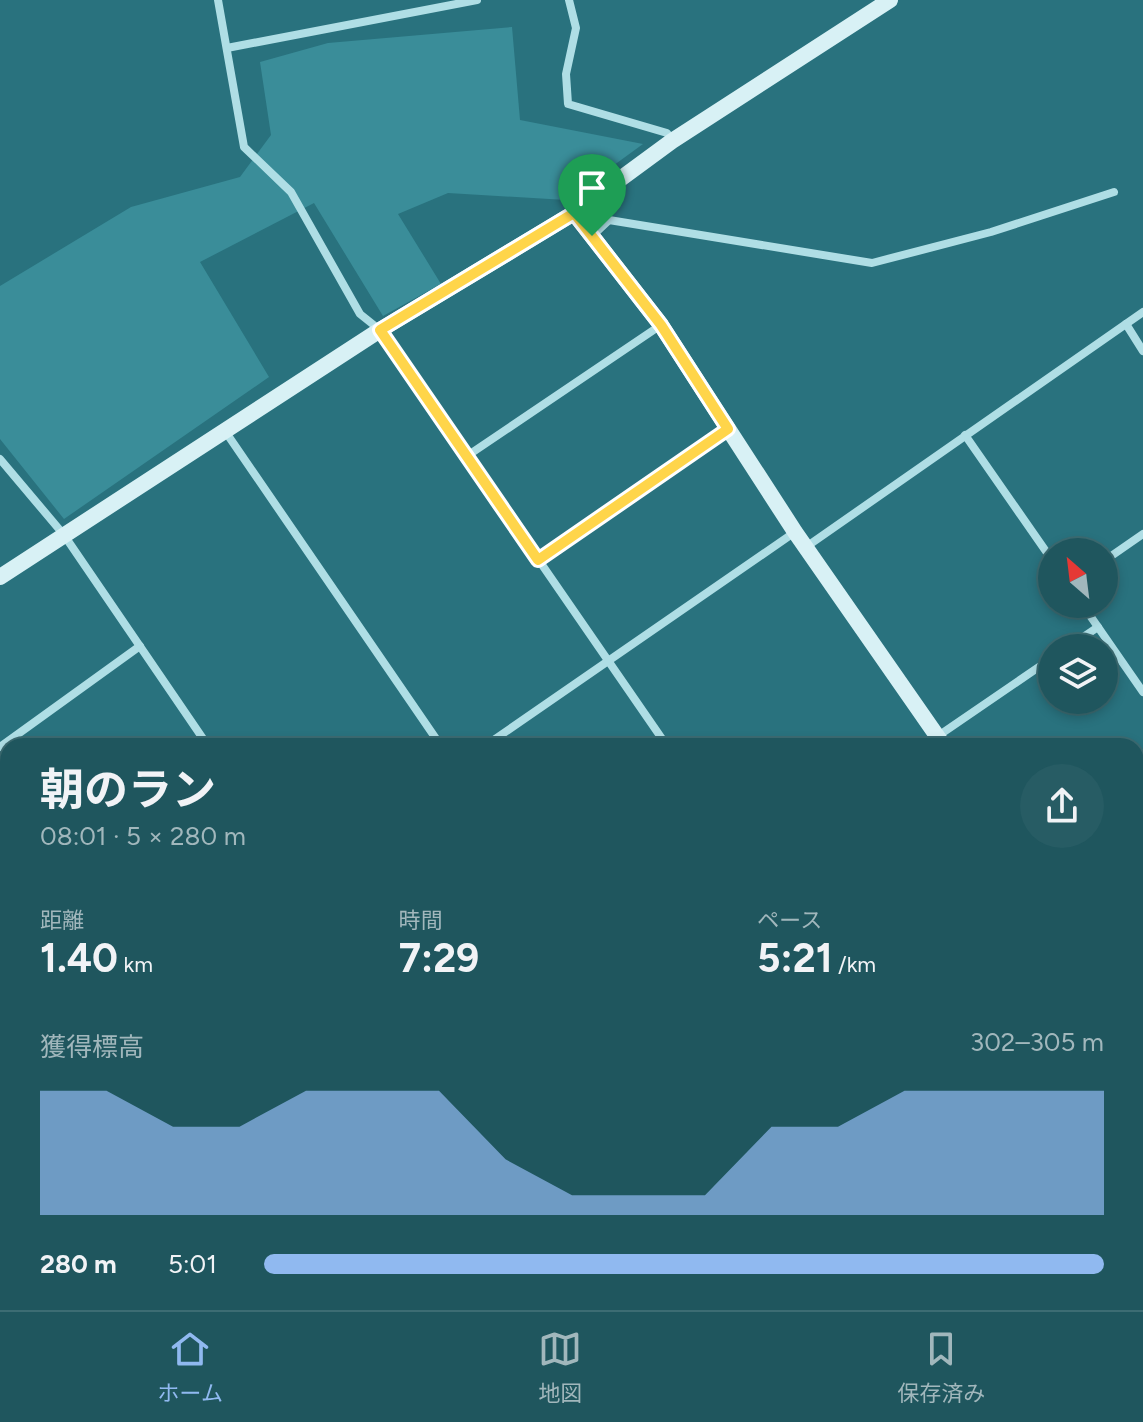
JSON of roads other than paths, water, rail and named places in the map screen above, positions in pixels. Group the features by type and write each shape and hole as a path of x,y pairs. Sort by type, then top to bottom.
{"street":[{"path":"218,0 244,147 291,192 360,314 380,330 661,738"},
{"path":"227,48 477,0"},
{"path":"569,0 576,28 566,74 568,104 667,133 672,141"},
{"path":"0,577 380,330 574,213 672,141 890,0"},
{"path":"592,236 609,220 872,263 991,232 1114,192"},
{"path":"574,213 661,325 805,548 939,738"},
{"path":"805,548 1143,312"},
{"path":"1126,324 1143,351"},
{"path":"467,456 661,325"},
{"path":"538,560 728,429"},
{"path":"225,431 436,738"},
{"path":"965,435 1038,540"},
{"path":"0,459 4,472 64,535 203,738"},
{"path":"497,738 795,532"},
{"path":"1118,551 1143,534"},
{"path":"1092,618 1143,692"},
{"path":"1088,634 1098,627"},
{"path":"12,738 140,646"},
{"path":"945,738 1038,668"}]}
